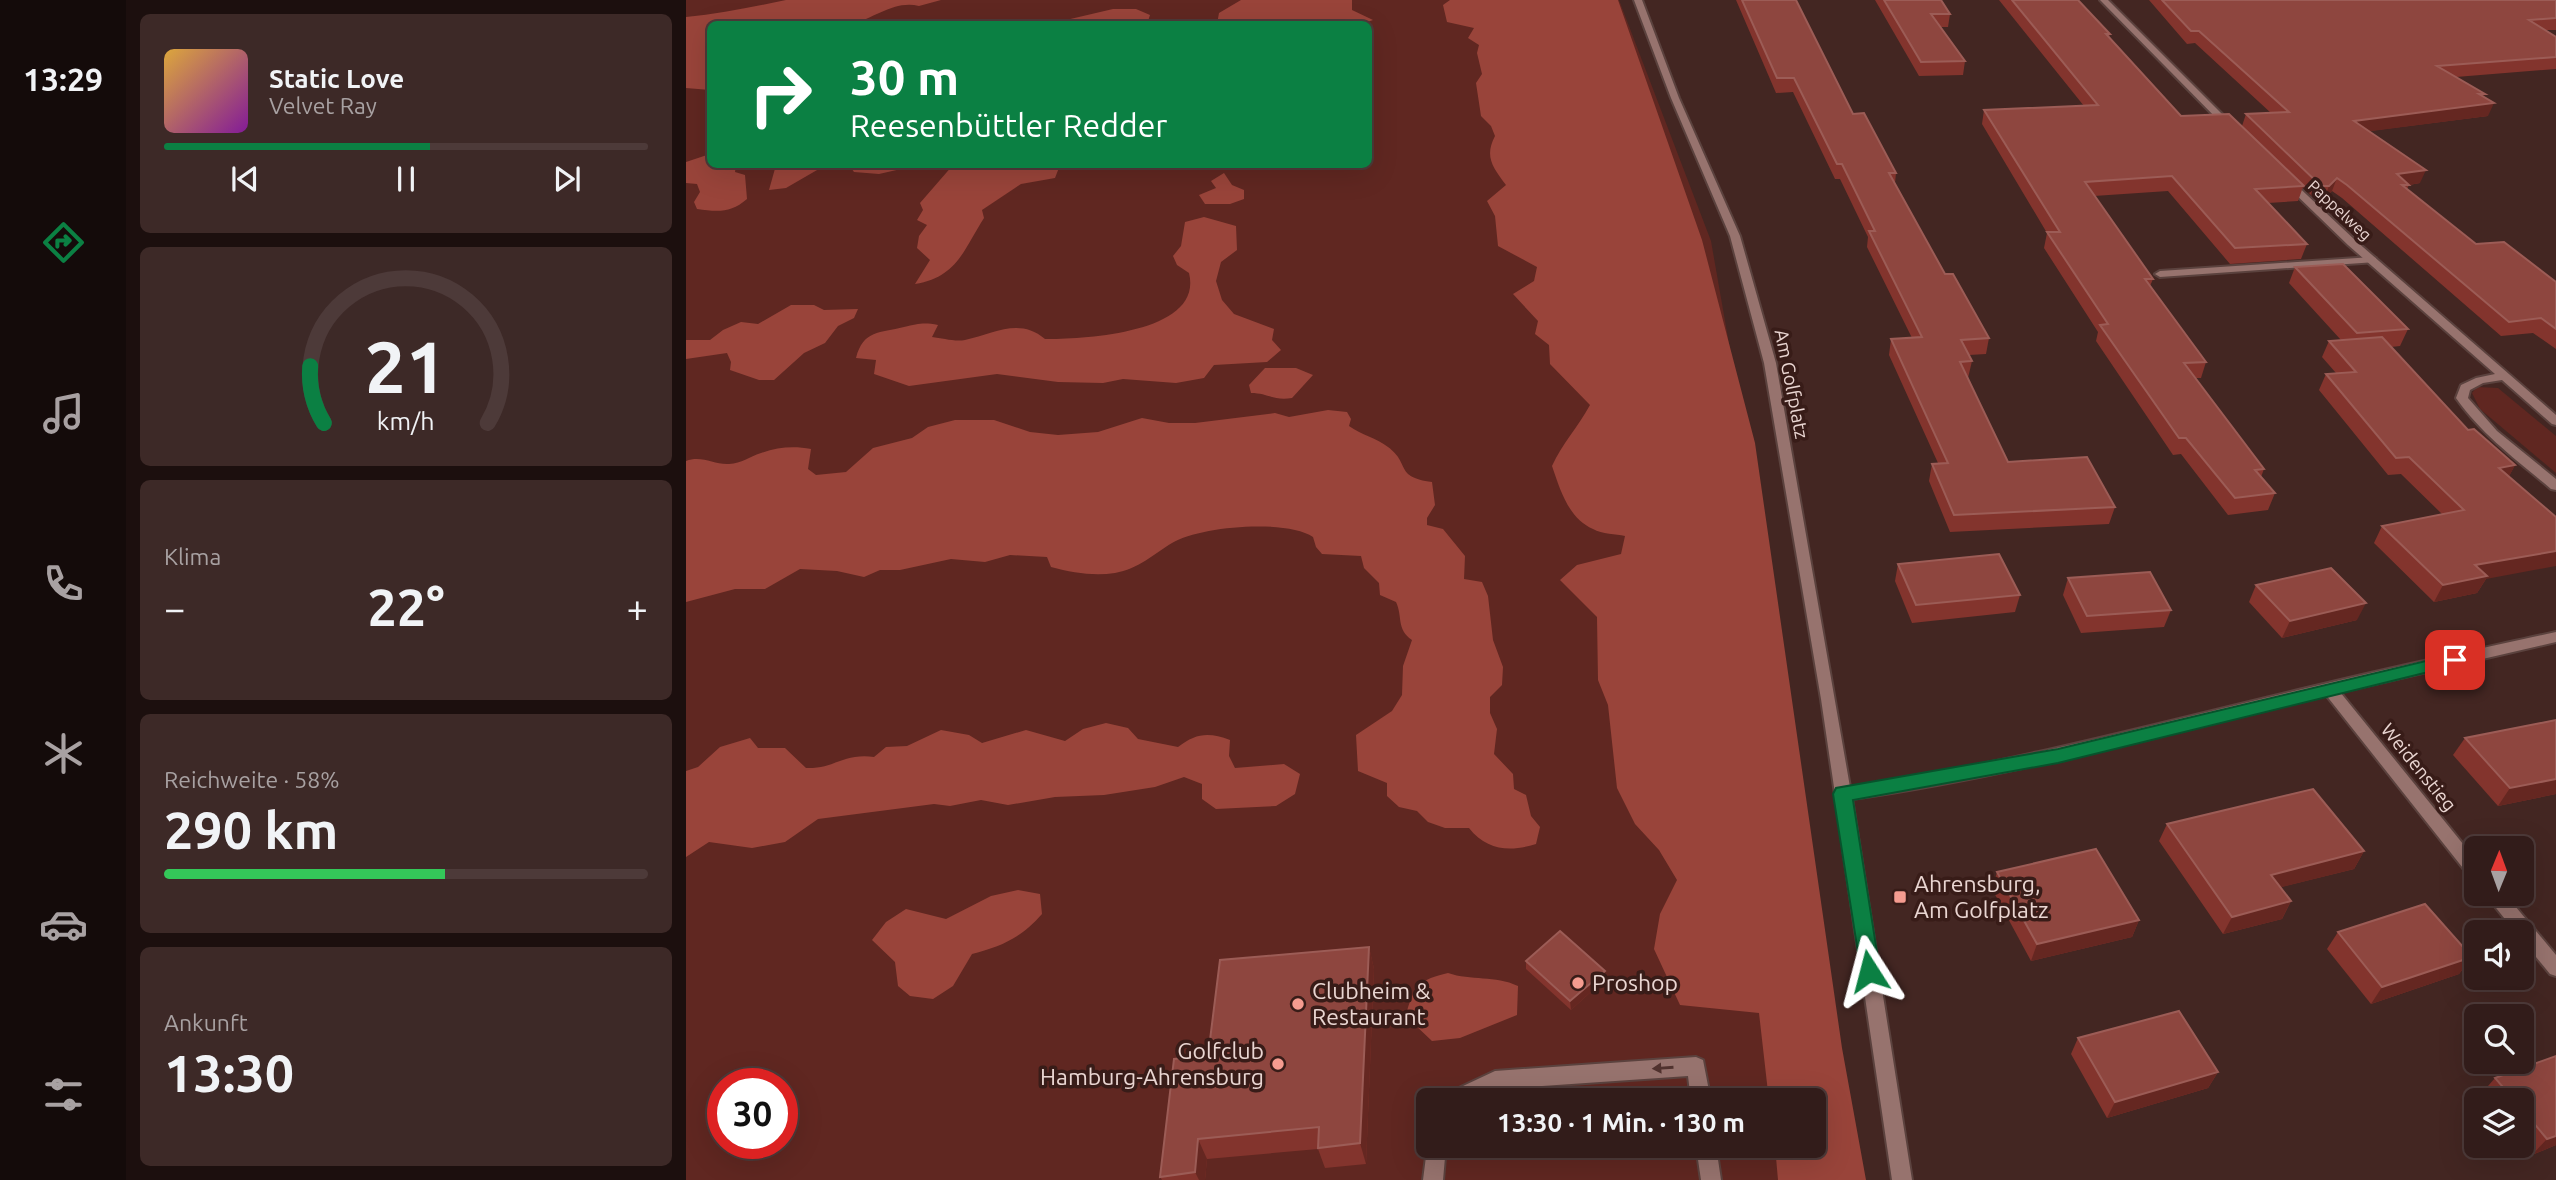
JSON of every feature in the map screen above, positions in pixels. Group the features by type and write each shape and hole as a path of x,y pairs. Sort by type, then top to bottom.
{"street":[{"name":"Am Golfplatz","path":"1637,0 1675,99 1735,236 1770,363 1843,794 1902,1180"},
{"path":"2104,0 2239,135"},
{"name":"Pappelweg","path":"2281,176 2372,260 2556,421"},
{"path":"2160,274 2372,260"},
{"path":"2503,376 2480,380 2465,388 2462,398 2470,410 2490,429 2556,486"},
{"path":"1843,794 2058,756 2329,688 2556,637"},
{"name":"Weidenstieg","path":"2329,688 2464,857"},
{"path":"2504,906 2556,968"},
{"path":"1479,1088 1495,1080 1696,1066 1699,1088"},
{"path":"1433,1180 1435,1158"},
{"path":"1707,1158 1710,1180"}],"shaded area":[{"name":"Golfclub Hamburg-Ahrensburg","path":"686,0 1619,0 1711,241 1751,469 1858,1180 686,1180"},
{"path":"786,0 941,0 919,6 893,7 860,21 707,21 707,90 686,88 686,17"},
{"path":"1241,0 1352,0 1352,10 1373,20 1218,21 1219,13"},
{"path":"1450,0 1618,0 1702,240 1755,443 1842,1048 1866,1180 1778,1180 1776,1158 1826,1158 1826,1088 1768,1088 1759,1013 1680,1005 1654,949 1660,914 1677,880 1659,850 1635,824 1617,788 1608,705 1598,680 1597,617 1560,580 1577,565 1621,554 1625,536 1597,531 1584,524 1571,510 1558,484 1552,466 1590,405 1550,364 1549,345 1535,334 1538,321 1513,294 1534,281 1537,267 1498,246 1495,216 1487,201 1506,185 1490,156 1495,136 1491,126 1481,116 1476,83 1482,74 1477,53 1479,45 1468,38 1474,28 1447,22 1443,5"},
{"path":"1113,9 1136,9 1150,15 1148,21 1062,21"},
{"path":"707,155 707,168 736,168 735,172 745,175 747,199 730,209 697,209 694,202 700,192 697,184 686,183 686,162"},
{"path":"775,168 821,168 786,188 769,190"},
{"path":"851,168 902,168 879,174 854,172"},
{"path":"950,168 1059,168 1055,178 1021,184 982,210 984,218 964,252 950,269 929,281 915,284 930,260 917,248 919,236 927,225 917,220 923,210 920,203"},
{"path":"1224,173 1232,185 1244,190 1244,199 1230,204 1205,204 1199,195 1216,188 1211,181"},
{"path":"1204,217 1236,226 1237,250 1221,262 1216,281 1222,300 1234,314 1274,329 1272,340 1281,350 1267,362 1214,365 1204,378 1176,383 1123,379 1103,383 1058,382 997,374 909,386 874,374 876,360 856,358 868,337 887,330 921,324 938,325 932,337 953,340 1016,328 1035,332 1045,339 1111,334 1160,321 1178,309 1189,293 1189,273 1177,265 1173,256 1181,246 1185,222"},
{"path":"791,305 814,305 824,310 858,309 854,318 838,326 825,343 804,353 774,380 759,380 730,370 731,362 727,353 686,359 686,340 710,340 723,330 741,322 758,324"},
{"path":"1265,368 1296,368 1313,375 1292,398 1251,393 1249,385"},
{"path":"2477,387 2498,388 2556,436 2556,473 2480,409 2472,393"},
{"path":"1328,410 1347,412 1351,419 1349,426 1388,447 1412,477 1432,482 1435,505 1427,518 1427,525 1443,529 1465,556 1464,579 1482,582 1488,596 1493,640 1503,667 1502,685 1490,697 1490,713 1497,729 1494,754 1513,774 1514,789 1526,795 1531,816 1540,827 1536,844 1500,848 1476,836 1469,828 1445,828 1428,822 1417,811 1399,807 1387,796 1387,783 1358,771 1356,735 1392,711 1402,695 1403,666 1412,640 1404,632 1396,602 1380,595 1379,583 1364,568 1361,556 1322,554 1313,537 1300,531 1243,527 1202,532 1172,543 1138,565 1115,573 1075,572 1051,567 1047,557 1010,555 985,562 951,559 900,570 880,570 864,577 837,571 800,569 765,589 735,589 686,602 686,461 692,459 729,464 774,449 805,448 811,449 808,469 816,475 846,472 873,448 912,438 928,427 955,420 994,420 1030,432 1058,435 1098,432 1142,418 1169,423 1195,423 1275,413 1289,417"},
{"path":"1106,723 1128,728 1138,739 1178,747 1203,735 1230,740 1229,756 1235,768 1284,764 1300,774 1295,794 1276,806 1216,809 1202,799 1202,784 1184,777 1155,787 1104,795 1055,797 1008,805 981,800 950,806 934,804 818,819 785,842 752,848 709,842 686,857 686,771 698,767 720,747 750,738 758,748 785,748 806,768 816,768 854,757 874,757 886,747 907,746 941,730 969,735 982,743 1026,730 1065,741 1083,729"},
{"path":"1018,890 1040,894 1042,914 1010,940 972,954 953,986 933,999 910,996 898,986 895,962 872,940 886,922 906,909 946,919 991,896"},
{"path":"1448,973 1501,980 1518,986 1517,1015 1460,1038 1432,1041 1413,1023 1407,1011 1420,985 1431,978"}],"building":[{"path":"1742,0 1796,0 1853,114 1864,113 1896,173 1889,173 1945,274 1953,274 1989,338 1961,340 1972,361 1960,362 2008,462 2087,457 2115,507 1954,515 1932,464 1948,463 1891,339 1922,337 1869,231 1875,231 1842,164 1837,164 1794,78 1777,78"},
{"path":"1884,0 1941,0 1950,14 1931,14 1965,61 1921,62"},
{"path":"2012,0 2078,0 2181,116 2229,114 2304,186 2255,189 2307,244 2235,248 2172,176 2085,182 2153,279 2145,279 2206,362 2184,363 2264,469 2255,470 2275,493 2235,498 2186,438 2179,438 2100,325 2108,324 2047,232 2060,232 1984,110 2098,105"},
{"path":"2162,0 2556,0 2556,18 2529,20 2556,37 2556,57 2437,66 2485,94 2479,94 2494,103 2354,121 2426,170 2397,174 2409,185 2402,185 2476,244 2504,242 2556,282 2556,329 2541,318 2509,322 2347,185 2337,178 2329,186 2321,186 2246,114 2289,112 2199,31 2191,31"},
{"path":"2343,264 2408,329 2357,333 2295,267"},
{"path":"2382,337 2468,430 2474,429 2515,465 2499,468 2556,517 2556,551 2475,565 2487,576 2443,585 2382,526 2464,510 2409,457 2396,458 2326,374 2356,372 2329,341"},
{"path":"1999,554 2020,595 1916,605 1898,564"},
{"path":"2331,568 2366,603 2290,621 2256,585"},
{"path":"2150,572 2171,610 2087,616 2068,578"},
{"path":"2556,720 2556,779 2510,788 2465,738"},
{"path":"2313,789 2364,851 2271,875 2291,901 2232,917 2167,824"},
{"path":"2096,849 2139,920 2037,944 1997,872"},
{"path":"2425,904 2464,948 2464,960 2382,987 2338,932"},
{"path":"1560,931 1605,971 1570,1001 1526,961"},
{"name":"Golfclub Hamburg-Ahrensburg","path":"1369,947 1360,1143 1318,1148 1319,1127 1198,1139 1195,1172 1160,1177 1174,1059 1208,1056 1220,960"},
{"path":"2179,1011 2218,1072 2115,1102 2078,1038"},
{"path":"2556,1056 2556,1136 2547,1139 2534,1123 2534,1088 2504,1088 2495,1078 2506,1074 2534,1074 2534,1064"}],"place":[{"name":"Ahrensburg, Am Golfplatz","path":"1900,897"},
{"name":"Proshop","path":"1578,983"},
{"name":"Clubheim & Restaurant","path":"1298,1004"},
{"name":"Golfclub Hamburg-Ahrensburg","path":"1278,1064"}],"route":[{"path":"1869,971 1843,794 2058,756 2329,688 2455,660"}]}
